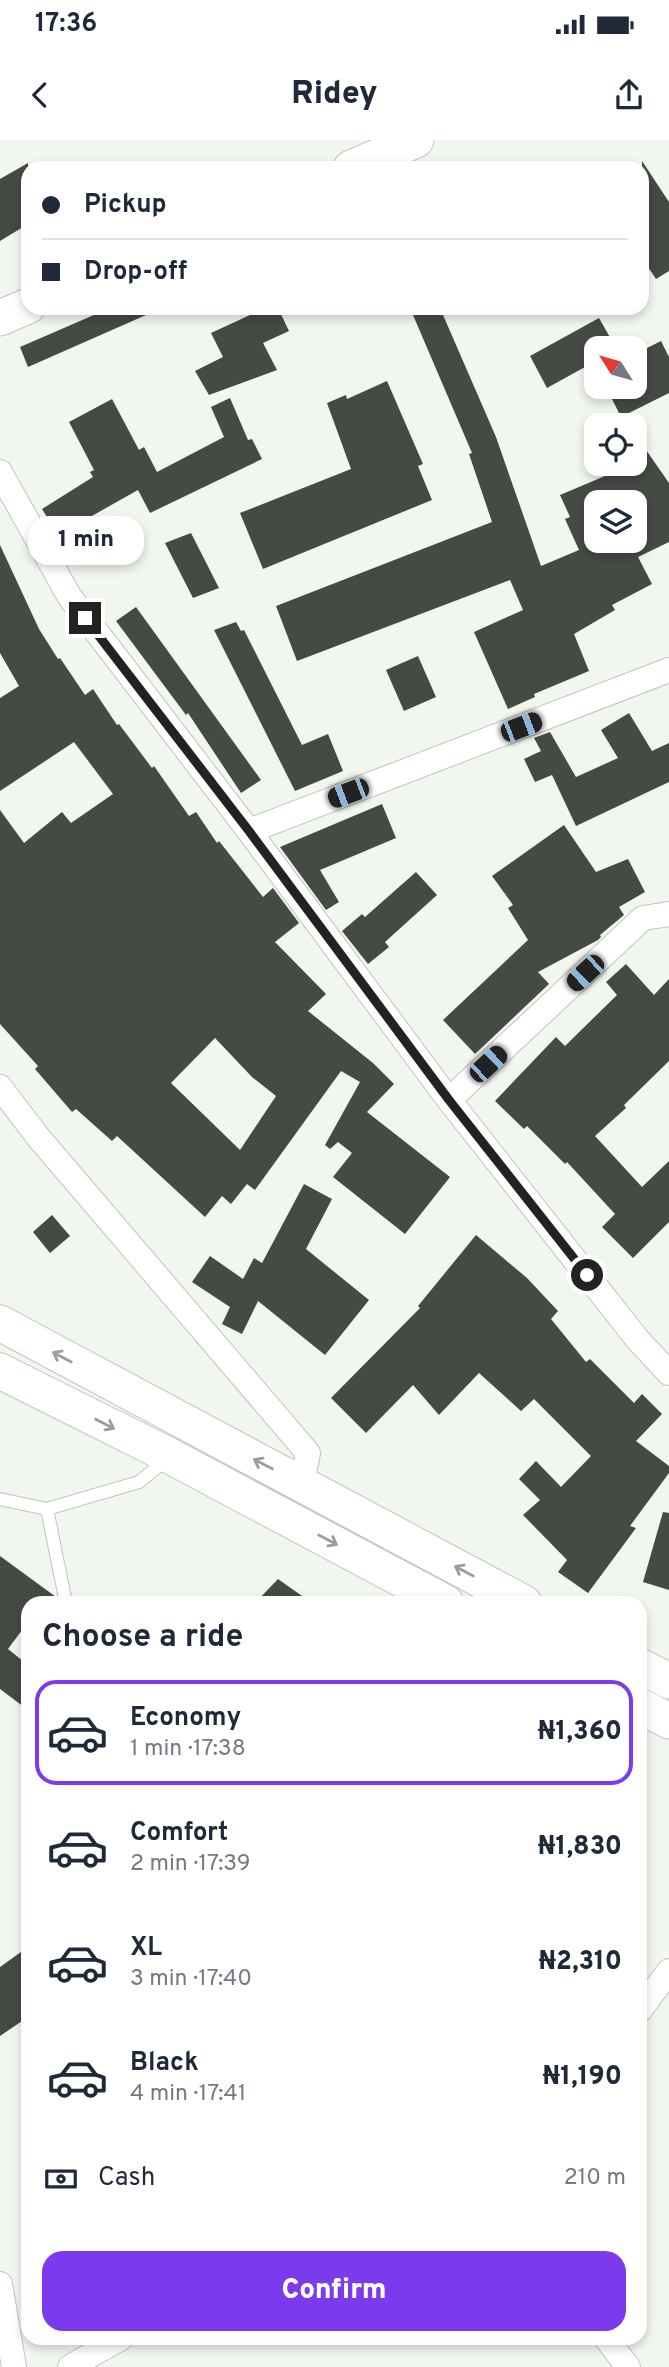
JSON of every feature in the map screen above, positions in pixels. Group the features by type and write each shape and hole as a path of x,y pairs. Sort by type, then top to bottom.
{"main road":[{"path":"367,161 416,140"},
{"path":"0,318 21,309"},
{"path":"0,1323 511,1596"},
{"path":"0,1371 170,1456 433,1596"},
{"path":"647,1670 669,1681"},
{"path":"647,1710 669,1721"}],"street":[{"path":"0,472 69,596 249,831 449,1100 638,1340 669,1373"},
{"path":"249,831 669,670"},
{"path":"449,1100 643,918 669,914"},
{"path":"0,1087 38,1137 308,1453 302,1483"},
{"path":"647,1988 669,1971"},
{"path":"647,2001 669,1971"},
{"path":"0,2284 14,2367"},
{"path":"70,2367 109,2345"},
{"path":"611,2345 628,2367"}],"lane":[{"path":"0,1499 47,1509 139,1482 170,1456"},
{"path":"47,1509 65,1596"}],"building":[{"path":"21,167 21,228 0,241 0,179"},
{"path":"649,172 669,202 669,271 656,279 649,268"},
{"path":"94,315 146,315 28,367 20,347"},
{"path":"250,315 281,315 289,331 263,343 277,370 209,395 195,371 223,357 211,333"},
{"path":"413,315 443,315 496,437 541,566 579,550 565,519 570,517 560,495 605,476 647,476 647,451 669,483 669,542 647,553 647,490 584,490 584,553 646,553 638,557 652,584 612,605 615,610 574,634 589,671 534,694 535,697 508,709 474,632 523,610 510,580 297,661 276,606 492,522 469,454 472,453"},
{"path":"599,318 609,336 584,336 584,368 547,388 530,356"},
{"path":"661,341 669,357 669,393 629,413 619,413 612,399 648,399 648,348"},
{"path":"387,381 423,464 418,466 432,500 263,569 240,513 351,469 327,403 346,395 347,399"},
{"path":"230,398 248,440 252,439 262,459 150,513 138,490 58,535 42,509 93,477 90,472 94,470 69,422 112,399 139,450 144,447 157,472 224,437 211,407"},
{"path":"191,533 219,588 193,598 165,543"},
{"path":"0,545 39,629 85,695 93,689 117,725 119,724 152,768 154,766 189,816 196,812 217,843 219,841 263,897 273,888 299,923 275,942 326,994 308,1011 373,1063 394,1084 367,1112 450,1177 405,1234 333,1177 352,1153 338,1142 330,1149 325,1145 360,1082 341,1071 255,1190 247,1184 231,1204 222,1196 205,1217 117,1136 112,1141 76,1109 72,1112 35,1069 38,1066 0,1024 0,810 24,843 62,812 71,823 113,794 74,742 0,791 0,698 19,686 0,653","holes":["215,1038 252,1077 276,1096 240,1150 171,1083"]},
{"path":"136,607 261,780 241,793 188,713 186,715 116,621"},
{"path":"236,622 241,631 244,630 302,745 328,734 343,771 295,791 214,630"},
{"path":"418,656 436,697 404,711 386,670"},
{"path":"629,713 652,751 669,743 669,782 576,826 552,775 535,782 524,759 541,751 534,738 550,732 576,777 618,758 601,730"},
{"path":"382,804 396,838 320,870 339,902 326,910 280,847"},
{"path":"564,825 596,872 628,859 645,892 619,907 624,915 600,935 598,940 538,972 549,984 475,1054 443,1020 528,940 508,908 513,905 492,876"},
{"path":"416,872 437,895 385,942 389,947 368,964 342,931 362,914 365,917"},
{"path":"626,964 654,995 669,979 669,1061 624,1105 626,1108 595,1136 642,1187 669,1161 669,1222 633,1258 602,1227 615,1214 567,1162 565,1164 527,1126 524,1129 495,1101 556,1037 565,1046 617,995 606,982"},
{"path":"304,1184 332,1199 306,1249 369,1300 325,1355 258,1301 242,1334 222,1324 230,1307 192,1282 210,1256 243,1279 254,1258 262,1263"},
{"path":"52,1215 70,1236 50,1253 33,1232"},
{"path":"476,1235 527,1278 558,1311 551,1319 586,1362 590,1359 634,1403 642,1394 662,1414 636,1441 669,1466 669,1473 630,1526 636,1528 588,1593 558,1572 567,1560 523,1515 540,1500 519,1479 536,1461 561,1487 591,1456 534,1399 521,1411 479,1373 439,1415 413,1385 366,1433 331,1398 420,1308 418,1306"},
{"path":"663,1512 669,1513 669,1590 643,1582"},
{"path":"0,1556 55,1596 21,1596 21,1631 8,1649 21,1659 21,1705 0,1689"},
{"path":"278,1579 302,1596 262,1596"},
{"path":"21,1952 21,2022 0,2036 0,1967"}],"route":[{"path":"85,618 249,831 449,1100 587,1275"}]}
